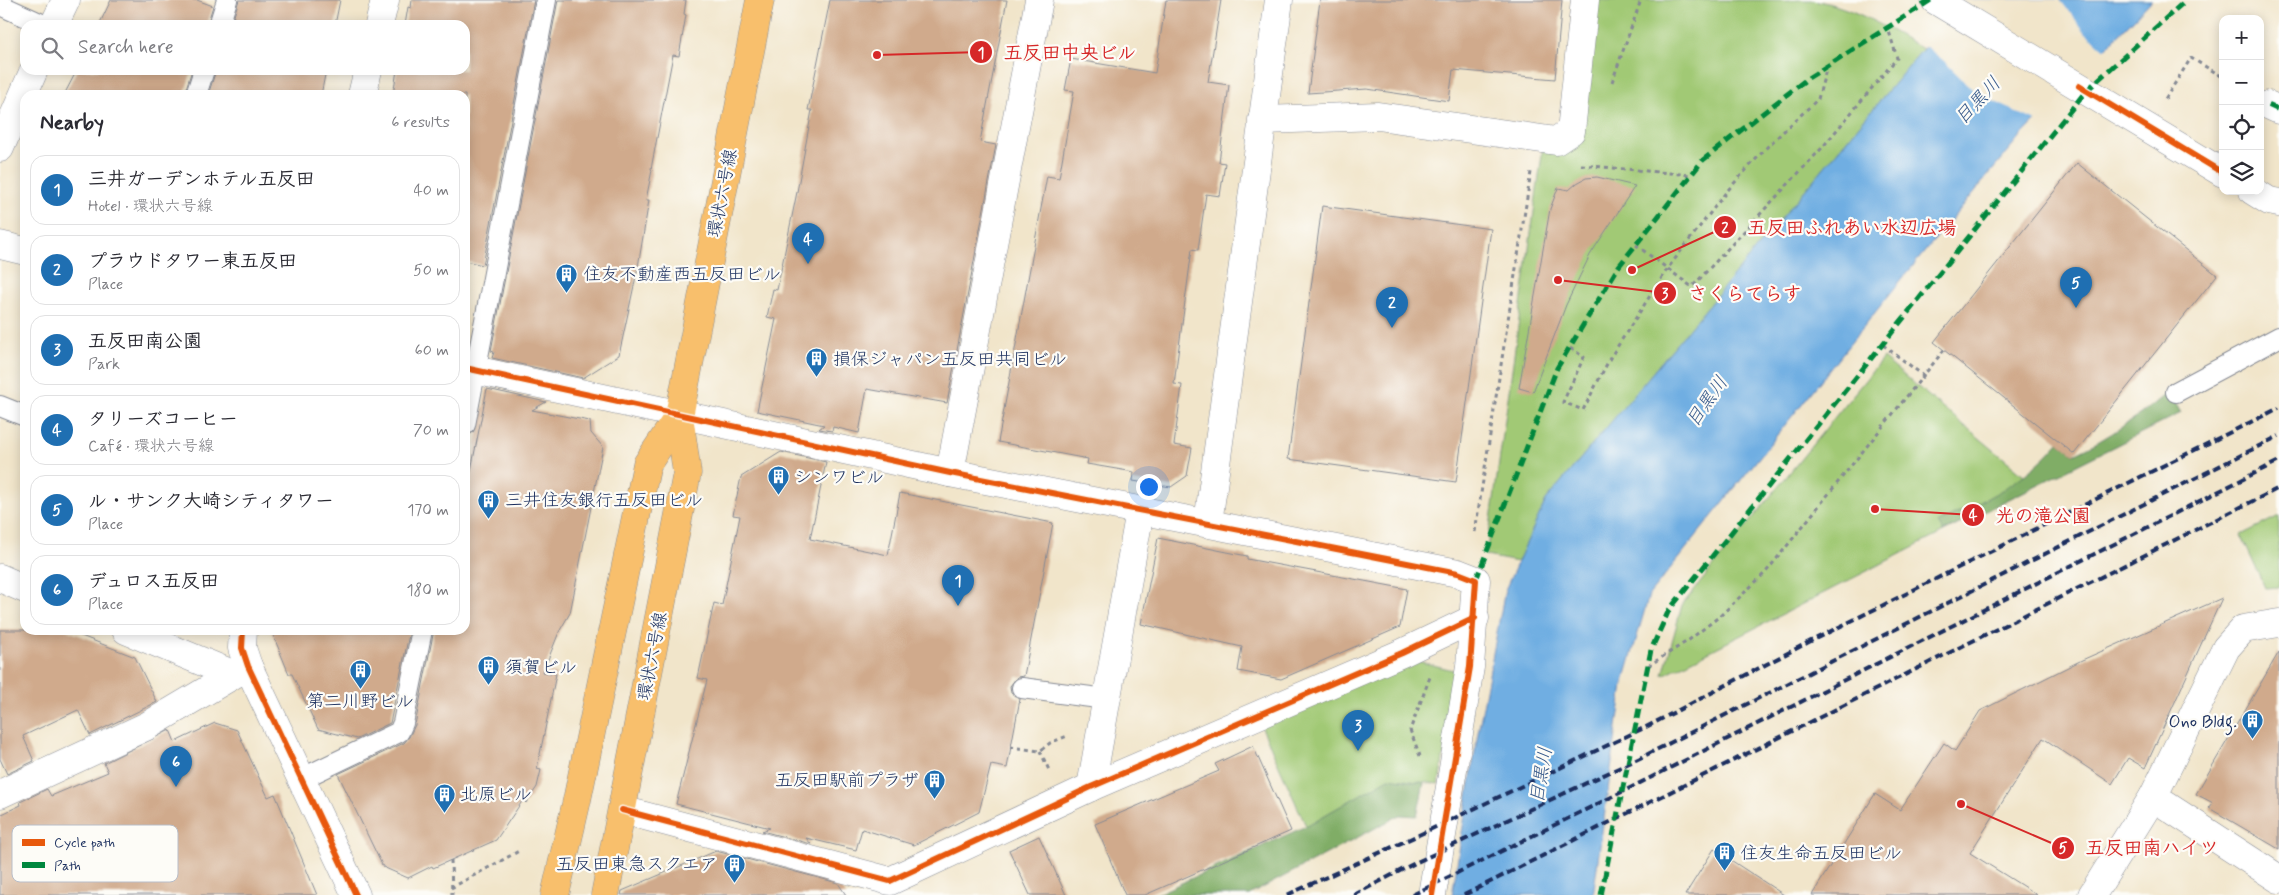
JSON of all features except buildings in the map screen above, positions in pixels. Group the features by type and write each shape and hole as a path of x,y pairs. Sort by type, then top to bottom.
{"main road":[{"name":"環状六号線","path":"605,895 687,473 679,416 760,0"},
{"name":"環状六号線","path":"551,891 577,800 647,464 679,416"}],"street":[{"path":"56,20 66,0"},
{"path":"379,20 385,0"},
{"path":"950,473 1040,0"},
{"path":"1208,523 1278,0"},
{"path":"1262,120 1378,116 1556,141 1571,131 1585,0"},
{"path":"1941,3 2219,171"},
{"path":"25,90 32,75"},
{"path":"363,90 367,75"},
{"path":"0,148 20,102"},
{"path":"2259,195 2279,204"},
{"path":"0,245 20,251"},
{"path":"471,370 950,473 1458,572 1476,580 1475,618 1470,667 1432,895"},
{"path":"1091,787 1140,511"},
{"path":"0,578 20,586"},
{"path":"622,810 890,881 1091,787 1402,653 1475,618"},
{"path":"2092,895 2153,797 2226,648 2243,628 2279,623"},
{"path":"140,635 240,670"},
{"path":"243,635 240,670 301,779 356,895"},
{"path":"0,794 147,726 240,670"},
{"path":"2153,797 2279,878"}],"lane":[{"path":"221,20 227,0"},
{"path":"471,370 546,0"},
{"path":"0,5 33,20"},
{"path":"198,90 202,75"},
{"path":"2176,392 2279,337"},
{"path":"0,406 20,414"},
{"path":"301,779 399,732 403,722 421,635"},
{"path":"1022,688 1104,710"}],"path":[{"path":"1636,245 1692,287 1821,149 1897,58 1888,28"},
{"path":"2165,100 2191,58 2219,75"},
{"path":"1570,348 1584,357 1563,402 1583,410 1610,358 1668,268 1727,191 1768,146 1818,100 1827,66"},
{"path":"1476,532 1532,163"},
{"path":"1581,165 1691,175"},
{"path":"1883,344 1924,376"},
{"path":"1648,666 1689,640 1720,616 1766,572 1944,350"},
{"path":"1010,747 1040,751 1104,710"},
{"path":"452,888 519,851"},
{"path":"451,860 452,895"}],"green space":[{"path":"1596,0 1813,0 1856,13 1923,49 1546,500 1518,562 1486,556 1543,147 1564,149"},
{"path":"1883,358 2036,485 1663,675 1682,605"},
{"path":"2169,392 2181,413 1943,532 1938,523 1988,498 2018,480 2059,442 2074,454 2123,426"},
{"path":"2279,516 2279,587 2265,588 2241,535"},
{"path":"1409,659 1457,671 1439,784 1389,779 1306,826 1260,723"},
{"path":"1389,778 1424,783 1417,816 1400,815 1249,895 1155,895 1306,826"}],"water":[{"name":"目黒川","path":"1964,0 2152,0 2021,136 1897,285 1649,595 1623,685 1593,895 1452,895 1478,733 1505,590 1546,500"}],"pier":[{"path":"1961,0 2060,0 2086,33 2107,51 2038,122 1976,93 1944,61 1924,45"}],"railway":[{"path":"1287,895 1646,727 1807,643 2279,408"},
{"path":"1354,895 1415,863 1640,758 2279,436"},
{"path":"1412,895 1634,786 2279,461"},
{"path":"1464,895 2279,488"}],"marked path":[{"path":"1476,580 1557,368 1619,266 1703,160 1808,78 1931,0"},
{"path":"1601,895 1651,650 1669,610 2086,91 2186,0"},
{"path":"2268,105 2279,110"}],"cycle path":[{"path":"2079,86 2219,171"},
{"path":"470,369 950,473 1458,573 1476,580 1470,667 1432,895"},
{"path":"622,810 890,881 1091,787 1402,653 1475,618"},
{"path":"243,635 242,648 248,666 356,895"}],"place":[{"name":"五反田中央ビル","path":"877,55"},
{"name":"タリーズコーヒー","path":"808,264"},
{"name":"五反田ふれあい水辺広場","path":"1632,270"},
{"name":"さくらてらす","path":"1558,280"},
{"name":"住友不動産西五反田ビル","path":"567,293"},
{"name":"ル・サンク大崎シティタワー","path":"2076,308"},
{"name":"プラウドタワー東五反田","path":"1392,328"},
{"name":"損保ジャパン五反田共同ビル","path":"817,378"},
{"name":"シンワビル","path":"778,496"},
{"name":"光の滝公園","path":"1875,509"},
{"name":"三井住友銀行五反田ビル","path":"489,519"},
{"name":"三井ガーデンホテル五反田","path":"958,606"},
{"name":"須賀ビル","path":"489,686"},
{"name":"第二川野ビル","path":"360,690"},
{"name":"Ono Bldg.","path":"2253,740"},
{"name":"五反田南公園","path":"1358,751"},
{"name":"デュロス五反田","path":"176,787"},
{"name":"五反田駅前プラザ","path":"935,799"},
{"name":"五反田南ハイツ","path":"1961,804"},
{"name":"北原ビル","path":"444,813"},
{"name":"住友生命五反田ビル","path":"1724,872"},
{"name":"五反田東急スクエア","path":"734,883"}]}
